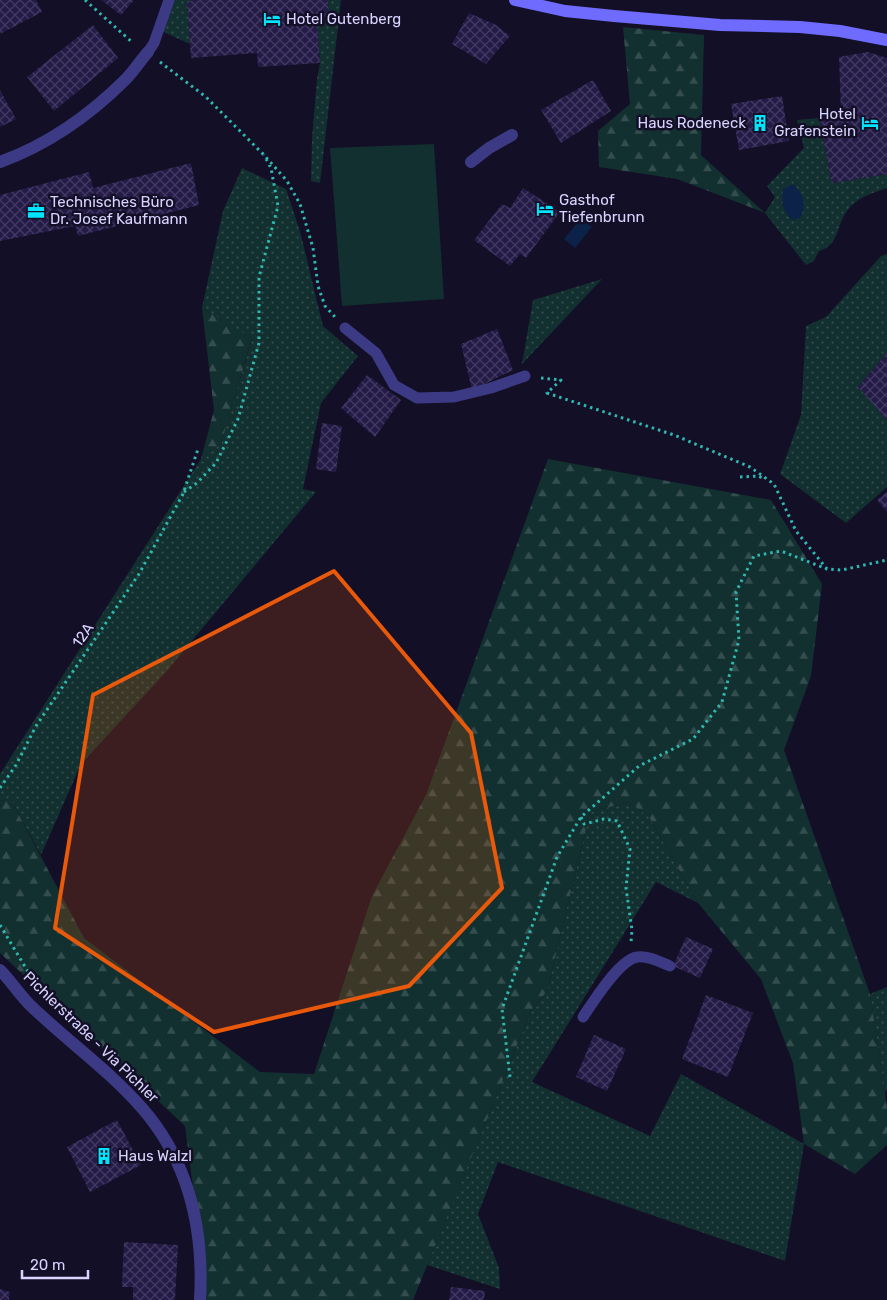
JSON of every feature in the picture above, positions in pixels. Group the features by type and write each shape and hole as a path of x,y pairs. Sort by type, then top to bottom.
{"street":[{"path":"516,0 565,11 723,26 800,27 840,31 887,40"},
{"path":"0,162 21,154 79,120 126,79 147,53"},
{"path":"471,162 489,148 512,135"},
{"name":"Pichlerstraße - Via Pichler","path":"0,970 29,1004 115,1080 142,1108 163,1135 180,1167 194,1208 198,1226 201,1279 200,1300"}],"lane":[{"path":"147,53 154,43 169,0"},
{"path":"345,328 376,353 394,385 417,398 454,397 491,388 525,376"},
{"path":"584,1017 598,994 629,960 638,957 653,959 670,966"}],"path":[{"path":"85,0 147,53 206,96 287,181 300,204 313,248 318,286 325,306 345,328"},
{"path":"183,494 197,483 216,463 235,426 259,343 259,277 278,206 272,168 264,155"},
{"path":"525,376 561,380 547,393 674,435 750,467 774,484 796,531 827,569"},
{"path":"183,494 198,449"},
{"path":"740,477 759,476 774,484"},
{"name":"12A","path":"0,788 16,765 41,718 139,574 183,494"},
{"path":"510,1077 502,1009 557,856 581,817 639,766 693,739 722,702 740,640 736,592 754,556 781,551 827,569 842,570 887,560"},
{"path":"581,817 584,824 604,819 617,821 630,849 626,888 632,930 629,960"}],"highlighted area":[{"path":"334,571 471,733 502,888 409,986 214,1032 55,928 93,695"}],"green space":[{"path":"172,0 200,0 187,1 190,44 159,30"},
{"path":"328,0 341,0 320,183 311,181 312,138 320,63 317,20 329,19"},
{"path":"623,27 704,35 701,155 765,213 677,179 599,167 598,131 630,104"},
{"path":"819,118 832,183 887,174 887,188 865,197 851,206 844,216 831,244 819,251 814,261 806,265 765,213 775,197 767,186 804,148 797,120"},
{"path":"434,144 444,299 342,306 330,148"},
{"path":"242,168 286,189 300,231 323,326 358,356 321,403 303,489 316,492 165,673 81,764 41,855 10,798 0,801 0,774 201,459 221,443 252,339 202,308 223,211"},
{"path":"887,254 887,353 858,387 887,420 887,487 846,523 780,474 801,415 806,326 826,317 881,256"},
{"path":"602,279 522,364 533,300"},
{"path":"202,308 252,338 221,444 201,459 214,410"},
{"path":"548,459 771,500 822,584 811,676 784,750 870,994 885,1092 887,1145 855,1174 804,1144 793,1063 761,979 698,903 649,817 629,802 590,812 547,991 531,1011 413,1300 198,1300 198,1226 185,1126 0,953 0,801 10,798 84,938 260,1072 314,1074 372,896 426,795"},
{"path":"629,802 649,817 698,903 656,882 532,1082 650,1136 681,1074 804,1144 785,1261 498,1162 478,1214 499,1268 500,1289 427,1265 531,1011 547,991 590,812"},
{"path":"887,987 887,1090 885,1092 870,994"}],"water":[{"path":"793,184 803,200 803,209 800,218 793,220 784,210 782,198 783,189"},
{"path":"581,218 592,227 575,248 564,239"}],"building":[{"path":"0,0 36,0 42,12 0,34"},
{"path":"101,0 134,0 121,15"},
{"path":"328,0 329,19 317,20 320,63 258,67 257,53 191,58 187,1"},
{"path":"469,13 496,25 510,36 486,64 452,44"},
{"path":"93,25 118,58 54,111 27,77"},
{"path":"868,52 887,58 887,174 832,183 819,118 841,114 839,57"},
{"path":"593,80 611,111 561,143 541,110"},
{"path":"0,90 16,119 0,127"},
{"name":"Haus Rodeneck","path":"782,96 789,141 739,150 731,104"},
{"path":"191,163 199,205 78,236 75,226 0,241 0,195 89,172 93,188"},
{"path":"523,188 560,212 526,258 520,254 510,266 474,240 502,204 510,208"},
{"path":"497,329 513,370 472,390 461,344"},
{"path":"887,353 887,420 858,387"},
{"path":"367,375 401,400 375,437 341,408"},
{"path":"322,423 342,426 336,472 316,469"},
{"path":"887,492 887,512 877,500"},
{"path":"686,937 713,949 700,978 673,966"},
{"path":"706,995 753,1013 728,1077 682,1059"},
{"path":"594,1035 626,1049 607,1091 576,1077"},
{"name":"Haus Walzl","path":"117,1120 141,1165 90,1192 67,1147"},
{"path":"124,1242 178,1245 175,1300 133,1300 133,1287 122,1287"},
{"path":"451,1287 485,1291 484,1300 449,1300"},
{"path":"0,1289 10,1292 9,1300 0,1300"}],"place":[{"name":"Hotel Gutenberg","path":"272,19"},
{"name":"Haus Rodeneck","path":"760,123"},
{"name":"Hotel Grafenstein","path":"870,123"},
{"name":"Gasthof Tiefenbrunn","path":"545,209"},
{"name":"Technisches Büro Dr. Josef Kaufmann","path":"36,211"},
{"name":"Haus Walzl","path":"104,1156"}]}
